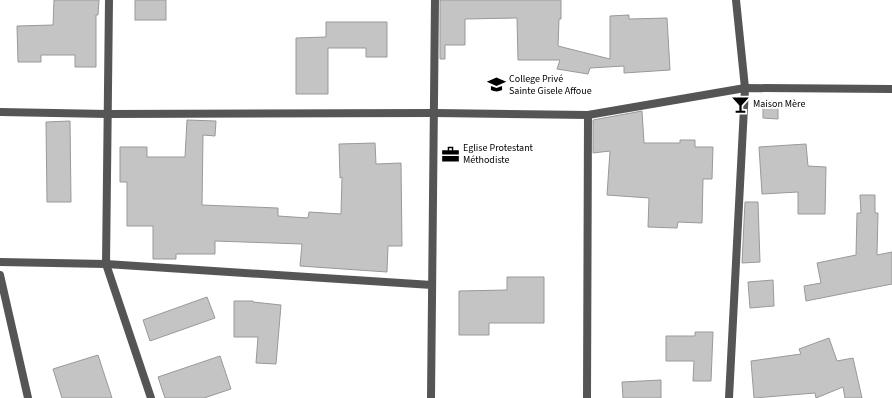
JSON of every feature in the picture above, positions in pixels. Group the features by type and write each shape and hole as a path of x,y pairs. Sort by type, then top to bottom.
{"street":[{"path":"109,0 106,264 151,398"},
{"path":"431,398 435,0"},
{"path":"729,398 745,88 736,0"},
{"path":"0,112 108,114 434,113 588,115 745,88 892,89"},
{"path":"587,398 588,115"},
{"path":"0,262 106,264 432,285"},
{"path":"0,275 28,398"}],"building":[{"path":"54,0 99,0 98,15 96,15 96,67 75,67 75,55 41,55 41,62 18,62 17,26 53,25"},
{"path":"135,0 166,0 166,20 135,20"},
{"path":"440,0 561,0 561,19 559,19 558,46 610,59 610,16 629,15 629,19 667,18 670,70 624,73 624,66 590,68 588,74 557,69 560,60 518,60 517,18 465,19 465,45 445,45 445,59 440,59"},
{"path":"326,22 387,22 387,57 366,57 366,48 328,48 328,94 296,94 296,38 326,37"},
{"path":"763,101 778,101 778,119 763,118"},
{"path":"642,111 644,143 680,143 680,140 695,140 695,147 713,147 712,179 703,179 702,223 678,222 677,228 648,227 649,198 607,195 610,151 593,153 593,120"},
{"path":"187,120 216,121 215,136 203,135 202,205 278,208 278,216 308,218 309,212 341,214 342,177 340,178 339,144 375,143 376,164 401,163 402,246 388,246 387,272 300,266 302,244 215,241 215,254 176,254 176,259 153,259 153,226 127,226 127,182 120,182 120,147 147,147 147,157 185,157"},
{"path":"70,121 71,202 47,202 46,122"},
{"path":"806,144 808,166 826,167 825,214 798,214 798,192 762,194 759,147"},
{"path":"860,195 875,195 875,213 878,213 877,255 892,252 892,284 806,301 804,286 821,283 817,263 856,255 857,213 861,213"},
{"path":"745,202 758,202 760,262 742,263"},
{"path":"507,277 544,277 544,323 489,323 489,335 459,335 459,291 507,290"},
{"path":"773,280 774,306 750,308 748,282"},
{"path":"207,297 215,318 150,341 143,320"},
{"path":"234,301 253,301 281,305 276,364 256,363 258,337 234,337"},
{"path":"695,332 713,332 711,381 693,381 694,361 666,361 666,336 695,336"},
{"path":"829,338 837,361 853,358 862,398 845,398 843,387 816,398 815,393 754,398 751,361 801,354 799,349"},
{"path":"98,355 112,398 62,398 53,369"},
{"path":"220,356 231,389 204,398 165,398 158,377"},
{"path":"661,380 661,398 623,398 622,382"}],"place":[{"name":"College Privé Sainte Gisele Affoue","path":"496,85"},
{"name":"Maison Mère","path":"740,104"},
{"name":"Eglise Protestant Méthodiste","path":"450,154"}]}
